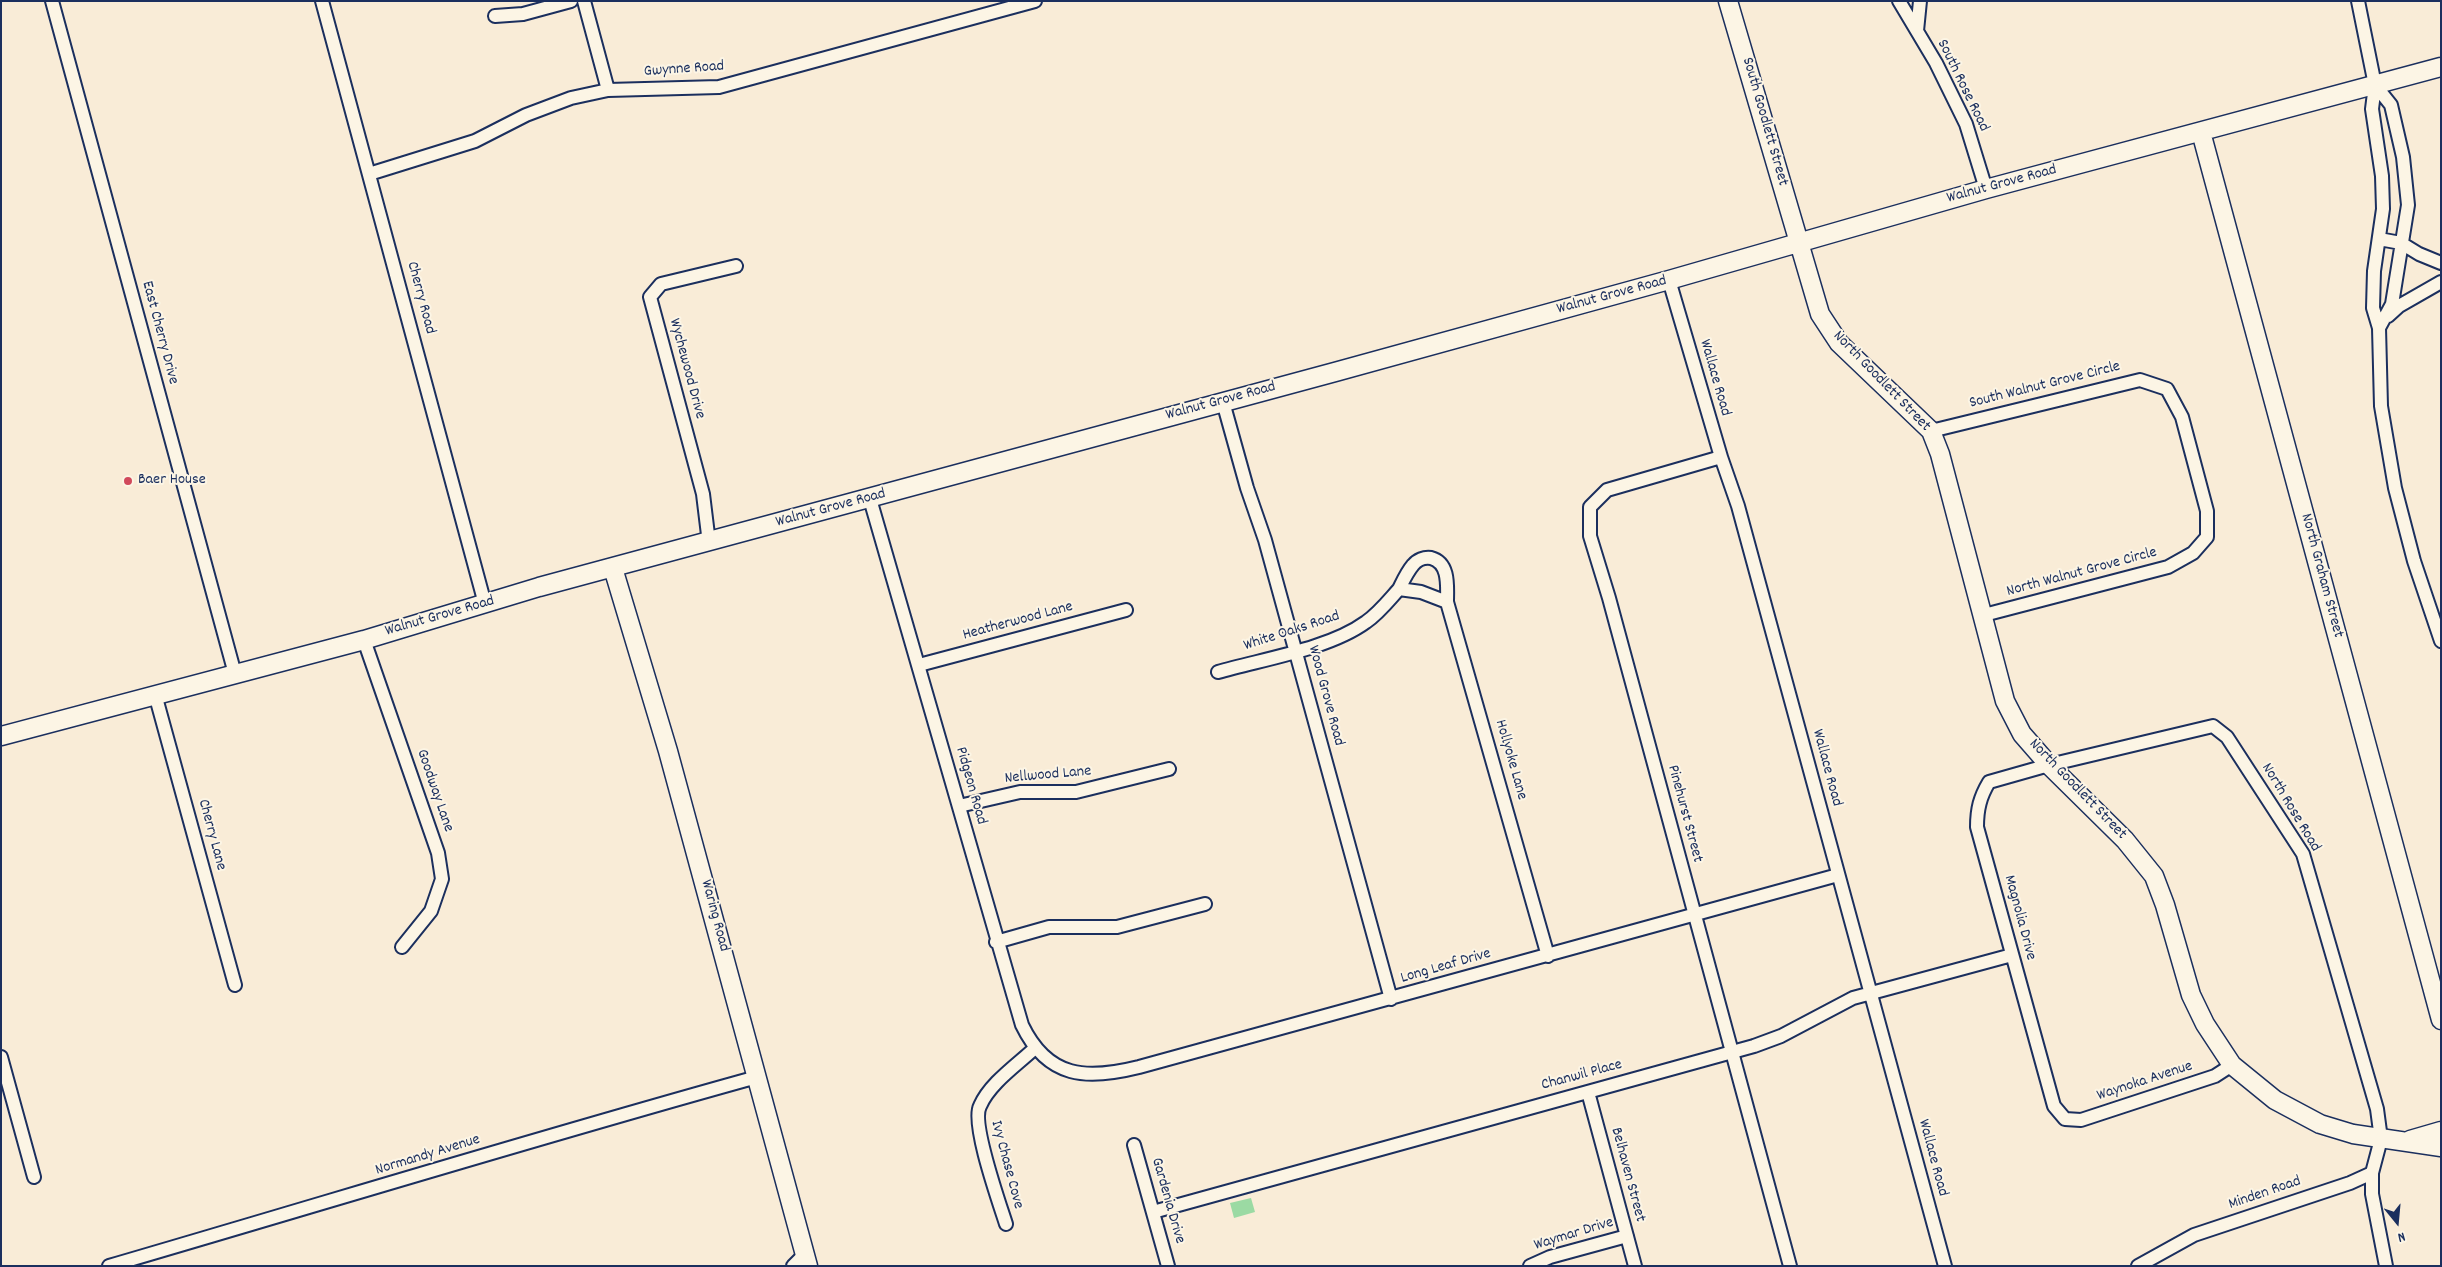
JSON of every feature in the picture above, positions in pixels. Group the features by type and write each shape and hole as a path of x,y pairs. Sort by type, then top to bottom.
{"main road":[{"name":"South Goodlett Street","path":"1728,1 1799,242"},
{"name":"Walnut Grove Road","path":"1,736 364,640 613,568 1669,280 1986,189 2441,67"},
{"name":"North Graham Street","path":"2201,132 2441,1020"},
{"name":"North Goodlett Street","path":"1799,242 1820,314 1839,342 1931,431 1940,454 2005,700 2022,734 2049,765 2125,840 2154,876 2165,905 2191,995 2205,1024 2232,1065 2275,1100 2305,1117 2334,1129 2381,1139 2441,1147"},
{"name":"Waring Road","path":"613,568 668,751 758,1077 802,1262"},
{"name":"North Goodlett Street","path":"2402,1142 2441,1131"}],"street":[{"name":"East Cherry Drive","path":"52,1 235,674"},
{"name":"Cherry Road","path":"322,1 485,604"},
{"path":"495,16 523,14 571,1"},
{"path":"584,1 608,90"},
{"name":"Gwynne Road","path":"369,174 475,142 526,115 571,98 608,90 718,87 1035,1"},
{"name":"South Rose Road","path":"1899,1 1936,63 1966,124 1986,189"},
{"path":"1917,31 1917,8 1920,1"},
{"path":"2358,1 2376,85 2372,109 2382,176 2383,208 2374,271 2373,308 2379,328 2381,406 2395,488 2414,561 2441,640"},
{"path":"2376,85 2391,105 2403,156 2408,205 2392,304 2379,328"},
{"path":"2379,239 2401,242 2420,254 2441,263"},
{"name":"Wychewood Drive","path":"709,543 703,494 650,297 661,284 736,266"},
{"name":"Wallace Road","path":"1669,280 1721,457 1738,506 1944,1266"},
{"path":"2379,328 2391,312 2441,282"},
{"name":"South Walnut Grove Circle","path":"1931,431 2140,380 2166,389 2182,417 2207,511 2207,537"},
{"name":"Wood Grove Road","path":"1222,402 1247,488 1266,540 1391,999"},
{"name":"Pinehurst Street","path":"1721,457 1607,490 1590,507 1590,536 1609,598 1790,1266"},
{"name":"Pidgeon Road","path":"870,499 919,665 996,942 1022,1025 1035,1048 1042,1055 1061,1066"},
{"name":"North Walnut Grove Circle","path":"1984,615 2168,567 2193,553 2207,537"},
{"name":"White Oaks Road","path":"1218,672 1330,641 1354,629 1377,613 1399,589 1414,563 1428,558 1442,564 1445,570 1447,602"},
{"path":"1399,589 1421,592 1447,602"},
{"name":"Hollyoke Lane","path":"1447,602 1548,956"},
{"name":"Heatherwood Lane","path":"919,665 1126,610"},
{"name":"Goodway Lane","path":"364,640 438,853 442,879 431,911 402,947"},
{"name":"Cherry Lane","path":"155,694 235,984"},
{"name":"North Rose Road","path":"2049,765 2213,726 2227,737 2303,854 2377,1109 2381,1139"},
{"name":"Magnolia Drive","path":"2049,765 1989,782 1980,798 1977,812 1977,827 2054,1106 2062,1124"},
{"name":"Nellwood Lane","path":"959,806 1020,792 1076,792 1169,769"},
{"name":"Long Leaf Drive","path":"1061,1066 1077,1074 1088,1075 1120,1072 1838,875"},
{"path":"996,942 1049,927 1117,927 1205,904"},
{"name":"Chanwil Place","path":"1153,1212 1732,1052 1775,1038 1841,1003 1871,993 2012,955"},
{"name":"Ivy Chase Cove","path":"1006,1224 979,1130 978,1110 993,1088 1035,1048"},
{"path":"1,1056 34,1177"},
{"name":"Waynoka Avenue","path":"2062,1124 2080,1120 2208,1078 2232,1065"},
{"name":"Normandy Avenue","path":"108,1266 614,1117 758,1077"},
{"name":"Belhaven Street","path":"1588,1092 1635,1266"},
{"path":"2381,1139 2372,1173 2372,1194 2386,1266"},
{"name":"Gardenia Drive","path":"1134,1145 1168,1266"},
{"name":"Minden Road","path":"2138,1266 2194,1235 2350,1183 2372,1173"},
{"name":"Waymar Drive","path":"1530,1266 1550,1257 1626,1236"}],"green space":[{"path":"1251,1198 1255,1212 1234,1218 1230,1203"}],"place":[{"name":"Baer House","path":"128,481"}]}
